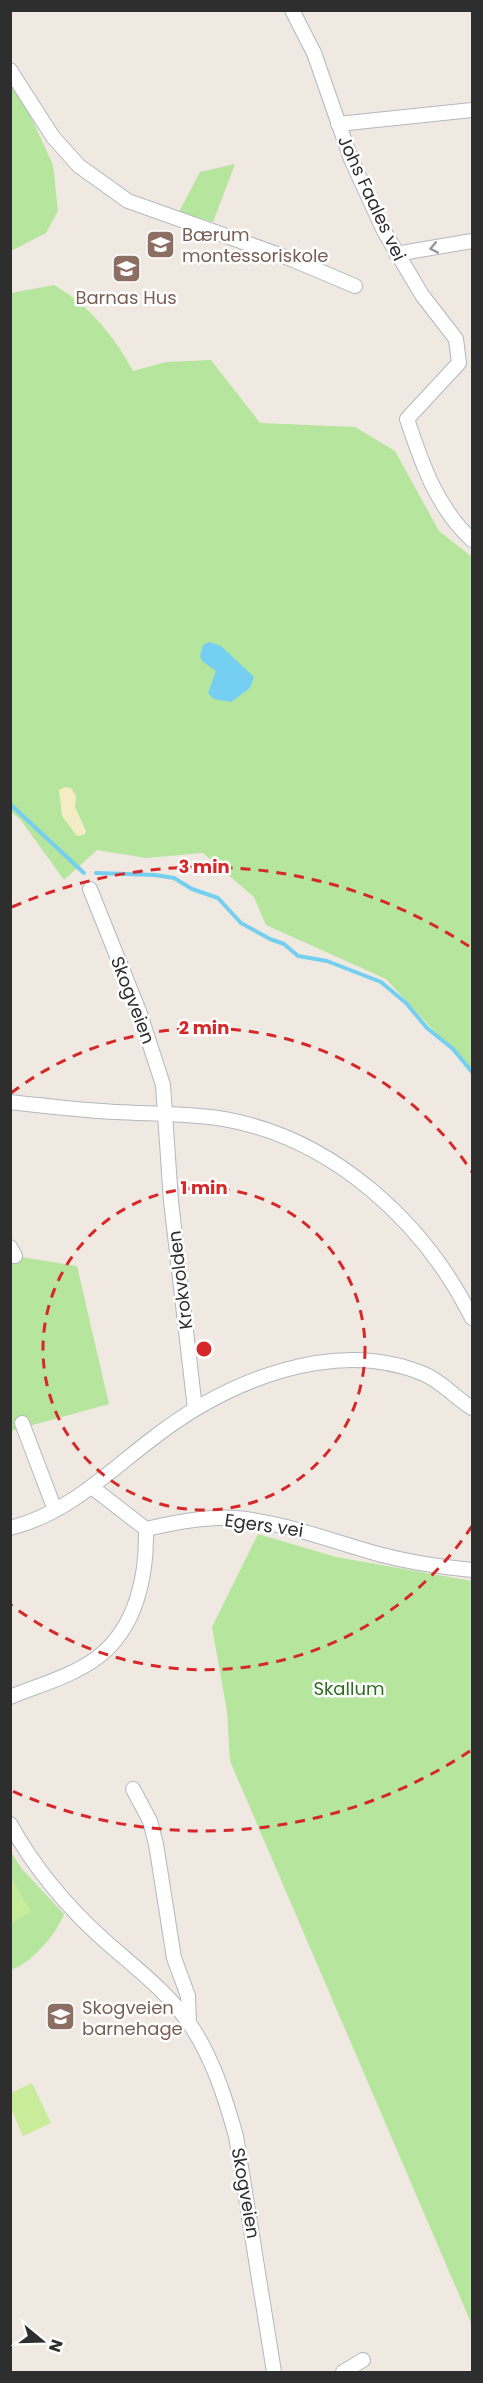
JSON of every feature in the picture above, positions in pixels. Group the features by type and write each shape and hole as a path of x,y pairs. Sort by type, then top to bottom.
{"street":[{"name":"Johs Faales vei","path":"291,10 314,53 351,159 396,254 422,295 456,339 459,363 407,419 421,461 447,515 472,540"},
{"path":"10,70 53,137 80,166 128,201 291,259 355,286"},
{"name":"Johs Faales vei","path":"338,124 472,110"},
{"path":"396,254 472,241"},
{"name":"Skogveien","path":"90,889 140,1011 163,1085 165,1114"},
{"path":"10,1102 214,1118 247,1124 291,1140 339,1166 383,1200 423,1240 456,1287 472,1318"},
{"name":"Krokvolden","path":"165,1114 171,1201 195,1409"},
{"path":"10,1528 28,1524 93,1488 153,1438 195,1409 265,1375 327,1362 361,1360 386,1363 421,1373 449,1389 472,1408"},
{"path":"22,1423 55,1510"},
{"path":"10,1697 76,1670 98,1657 115,1640 132,1614 142,1586 147,1528 93,1488"},
{"name":"Egers vei","path":"147,1528 205,1519 234,1518 270,1522 379,1554 472,1570"},
{"name":"Skogveien","path":"133,1789 150,1821 156,1844 170,1938 188,1996 189,2023"},
{"name":"Skogveien","path":"10,1824 43,1877 77,1914 151,1980 189,2023 214,2071 226,2100 236,2136 274,2373"},
{"path":"344,2373 363,2360"}],"green space":[{"path":"10,71 53,165 58,211 46,233 11,251"},
{"path":"235,164 213,222 179,212 200,172"},
{"path":"54,285 67,293 100,322 133,371 166,362 211,360 260,423 355,427 395,451 439,531 472,557 472,1072 386,979 266,925 254,897 203,853 146,858 97,850 64,880 20,819 11,812 11,293"},
{"path":"11,1257 77,1266 109,1404 11,1431"},
{"name":"Skallum","path":"258,1534 336,1557 472,1581 472,2325 230,1761 227,1711 212,1627"},
{"path":"10,1850 21,1868 64,1914 56,1930 35,1955 12,1969"},
{"path":"10,1875 31,1912 11,1923 10,1923"},
{"path":"32,2083 51,2123 23,2136 11,2108 11,2093"}],"sand":[{"path":"65,787 71,788 76,796 75,807 86,831 84,835 77,836 62,816 59,790"}],"water":[{"path":"209,642 221,646 254,677 250,688 231,702 214,699 208,693 216,671 202,661 200,656 203,645"}],"waterway":[{"path":"10,804 84,873"},
{"path":"96,873 174,878 192,889 218,898 241,923 284,944 298,956 327,961 381,982 406,1003 427,1028 453,1049 472,1072"}],"place":[{"name":"Bærum montessoriskole","path":"161,244"},
{"name":"Barnas Hus","path":"126,268"},
{"name":"Skogveien barnehage","path":"61,2017"}]}
